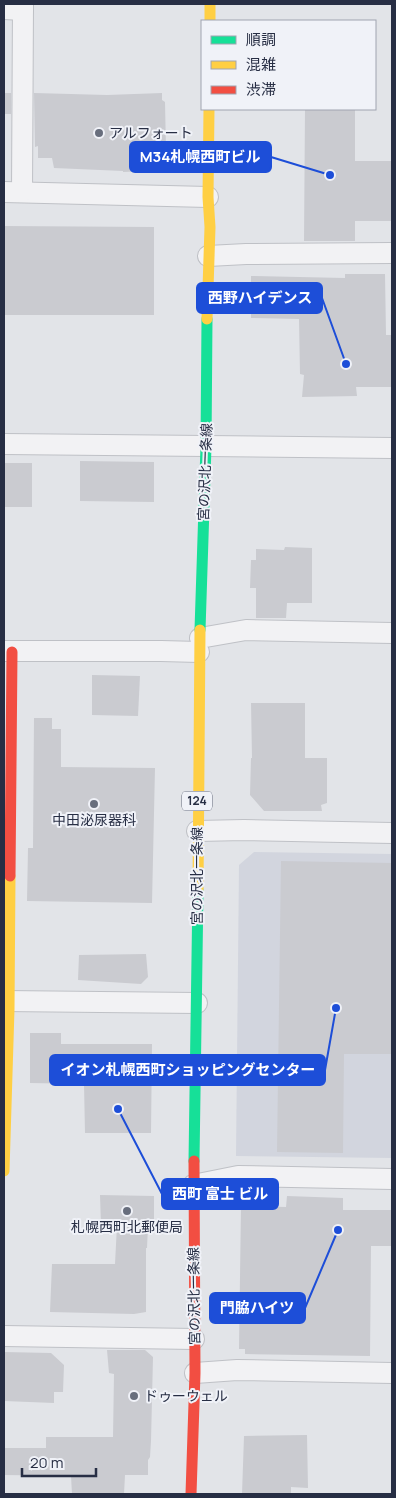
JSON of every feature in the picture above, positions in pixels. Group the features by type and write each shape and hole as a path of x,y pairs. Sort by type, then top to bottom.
{"main road":[{"path":"210,4 210,20"},
{"name":"宮の沢北一条線","path":"191,1494 195,1373 193,1186 199,645 206,446 210,227 208,196 209,110"},
{"path":"4,1171 8,651"}],"street":[{"path":"16,8 13,192 208,196"},
{"path":"208,256 392,253"},
{"path":"4,444 392,448"},
{"path":"8,651 162,651 199,645 246,630 392,633"},
{"path":"197,831 392,833"},
{"path":"6,1001 196,1003"},
{"path":"193,1186 238,1176 392,1179"},
{"path":"4,1336 194,1339"},
{"path":"195,1373 238,1370 392,1373"}],"shaded area":[{"path":"254,852 392,854 392,1158 236,1156 239,865"}],"building":[{"path":"4,93 11,93 11,114 4,114"},
{"path":"34,93 107,95 162,93 162,100 165,102 166,150 157,148 157,159 147,158 147,171 123,172 54,168 52,158 38,158 38,146 35,147"},
{"path":"305,110 355,110 355,161 392,161 392,221 355,221 355,241 304,241"},
{"path":"4,226 154,227 154,315 4,315"},
{"path":"345,274 385,274 386,335 392,335 392,387 356,387 357,396 302,397 304,375 300,374 299,319 251,318 251,276 345,278"},
{"path":"80,461 154,462 154,502 80,501"},
{"path":"4,463 32,463 32,507 4,507"},
{"path":"285,547 312,548 312,603 287,603 286,618 256,618 256,588 250,588 251,560 256,560 256,549 284,550"},
{"path":"92,675 140,676 138,716 92,715"},
{"path":"251,703 305,703 305,758 327,758 327,803 321,805 322,811 264,811 250,795 252,758"},
{"path":"34,718 52,718 52,729 61,729 61,767 155,768 152,903 27,901 28,848 33,848"},
{"path":"281,861 392,863 392,1054 344,1054 343,1153 277,1152"},
{"path":"146,954 148,977 141,984 78,980 79,955"},
{"path":"30,1033 61,1033 61,1044 152,1044 151,1133 85,1133 84,1084 30,1083"},
{"path":"100,1195 154,1196 154,1226 148,1226 146,1248 146,1312 134,1314 50,1312 52,1264 115,1264 117,1225 101,1225"},
{"path":"287,1196 343,1198 343,1210 392,1210 392,1246 371,1246 370,1356 245,1354 245,1349 239,1349 241,1206 286,1207"},
{"path":"107,1350 145,1350 153,1357 151,1441 148,1475 125,1475 124,1494 72,1494 71,1476 4,1475 4,1448 46,1448 46,1437 113,1437 114,1374 109,1373"},
{"path":"4,1352 51,1353 64,1365 63,1392 54,1392 54,1403 4,1401"},
{"path":"307,1435 308,1488 291,1487 291,1494 242,1494 244,1436"}],"traffic: fast":[{"path":"200,630 206,446 207,319"},
{"path":"194,1161 198,890"}],"traffic: slow":[{"path":"210,4 210,20"},
{"path":"207,319 210,227 208,197 209,110"},
{"path":"198,890 200,630"},
{"path":"4,1171 9,1009 10,876"}],"traffic: jam":[{"path":"10,876 12,652"},
{"path":"191,1494 195,1373 194,1161"}],"place":[{"name":"アルフォート","path":"99,133"},
{"name":"M34札幌西町ビル","path":"330,175"},
{"name":"西野ハイデンス","path":"346,364"},
{"name":"中田泌尿器科","path":"94,804"},
{"name":"イオン札幌西町ショッピングセンター","path":"336,1008"},
{"name":"西町 富士 ビル","path":"118,1109"},
{"name":"札幌西町北郵便局","path":"127,1211"},
{"name":"門脇ハイツ","path":"338,1230"},
{"name":"ドゥーウェル","path":"134,1396"}]}
